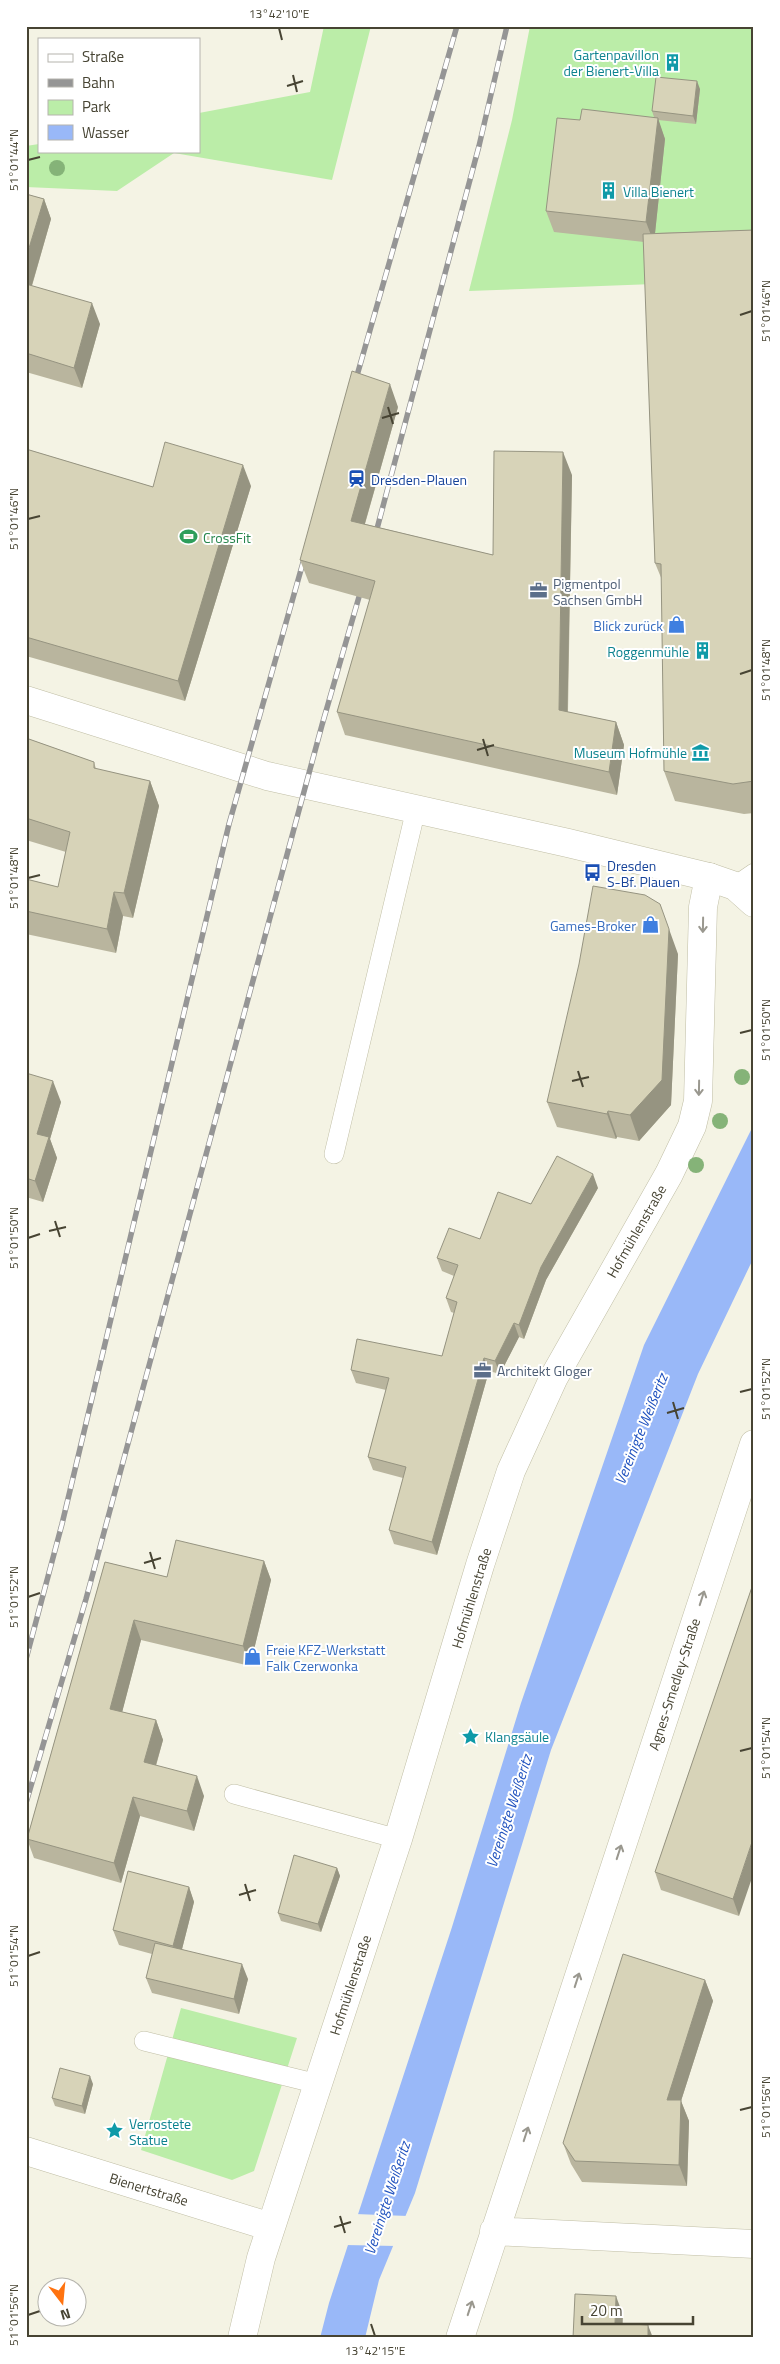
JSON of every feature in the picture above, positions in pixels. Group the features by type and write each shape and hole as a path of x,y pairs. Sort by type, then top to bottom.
{"street":[{"path":"26,700 267,776 749,886"},
{"name":"Hofmühlenstraße","path":"242,2338 271,2228 398,1839 480,1565 511,1472 554,1376 669,1174 692,1126 698,1101 704,907 709,877"},
{"name":"Agnes-Smedley-Straße","path":"494,2231 754,1444"},
{"name":"Bienertstraße","path":"26,2151 271,2228"},
{"path":"460,2338 494,2231 754,2244"}],"lane":[{"path":"334,1154 416,809"},
{"path":"234,1794 398,1839"},
{"path":"144,2041 318,2084"}],"green space":[{"path":"324,26 371,26 332,180 174,153 117,191 26,187 26,146 38,144 38,152 200,152 200,113 310,92"},
{"path":"530,26 754,26 754,260 654,284 469,291 512,120"},
{"path":"181,2008 297,2038 254,2171 232,2180 141,2150"}],"water":[{"name":"Vereinigte Weißeritz","path":"754,1124 754,1257 698,1374 551,1750 415,2193 379,2280 365,2338 320,2338 329,2303 452,1927 521,1703 644,1345"}],"pier":[{"path":"355,2214 408,2216 396,2246 345,2245"}],"building":[{"path":"656,77 697,81 693,116 652,111"},
{"name":"Villa Bienert","path":"582,109 658,118 646,222 546,211 557,118 580,120"},
{"path":"26,194 44,199 26,258"},
{"path":"754,230 754,781 733,784 664,771 661,564 655,563 643,234"},
{"path":"26,284 92,303 74,368 26,353"},
{"path":"352,371 390,384 351,521 493,555 494,451 563,452 559,710 616,722 609,772 337,712 375,581 300,560"},
{"path":"165,442 243,465 178,681 26,637 26,449 153,487"},
{"path":"26,738 94,762 94,768 150,781 124,893 114,892 107,929 26,911 26,879 58,887 70,832 26,818"},
{"path":"593,886 645,895 660,904 669,929 662,1080 630,1115 608,1111 607,1114 547,1102 579,964"},
{"path":"26,1073 53,1081 37,1134 49,1137 35,1181 26,1178"},
{"path":"557,1156 593,1174 541,1267 519,1325 514,1323 495,1361 484,1358 432,1542 389,1530 406,1467 368,1457 389,1378 351,1370 357,1339 442,1356 457,1302 446,1298 458,1265 437,1258 449,1228 480,1239 498,1192 531,1204"},
{"path":"176,1540 264,1561 243,1646 134,1620 110,1709 156,1720 144,1762 197,1776 187,1811 133,1797 114,1863 27,1839 105,1562 167,1577"},
{"path":"754,1581 754,1836 733,1899 655,1872"},
{"path":"294,1855 337,1868 318,1924 278,1913"},
{"path":"128,1871 189,1887 173,1946 113,1930"},
{"path":"155,1943 242,1964 234,1999 146,1978"},
{"path":"623,1954 705,1980 667,2100 681,2100 679,2165 575,2161 563,2143"},
{"path":"60,2068 90,2076 82,2106 52,2098"},
{"path":"575,2294 616,2296 615,2323 648,2325 648,2338 573,2338"}],"railway":[{"path":"354,386 457,26"},
{"path":"374,540 479,146 507,26"},
{"path":"26,1659 62,1524 229,824 306,552"},
{"path":"26,1803 86,1599 322,725 363,583"}],"place":[{"name":"Gartenpavillon der Bienert-Villa","path":"673,62"},
{"name":"Villa Bienert","path":"609,191"},
{"name":"Dresden-Plauen","path":"357,479"},
{"name":"CrossFit","path":"189,537"},
{"name":"Pigmentpol Sachsen GmbH","path":"539,591"},
{"name":"Blick zurück","path":"677,625"},
{"name":"Roggenmühle","path":"703,651"},
{"name":"Museum Hofmühle","path":"701,752"},
{"name":"Dresden S-Bf. Plauen","path":"593,873"},
{"name":"Games-Broker","path":"650,925"},
{"name":"Architekt Gloger","path":"483,1370"},
{"name":"Freie KFZ-Werkstatt Falk Czerwonka","path":"252,1657"},
{"name":"Klangsäule","path":"471,1736"},
{"name":"Verrostete Statue","path":"115,2131"}]}
